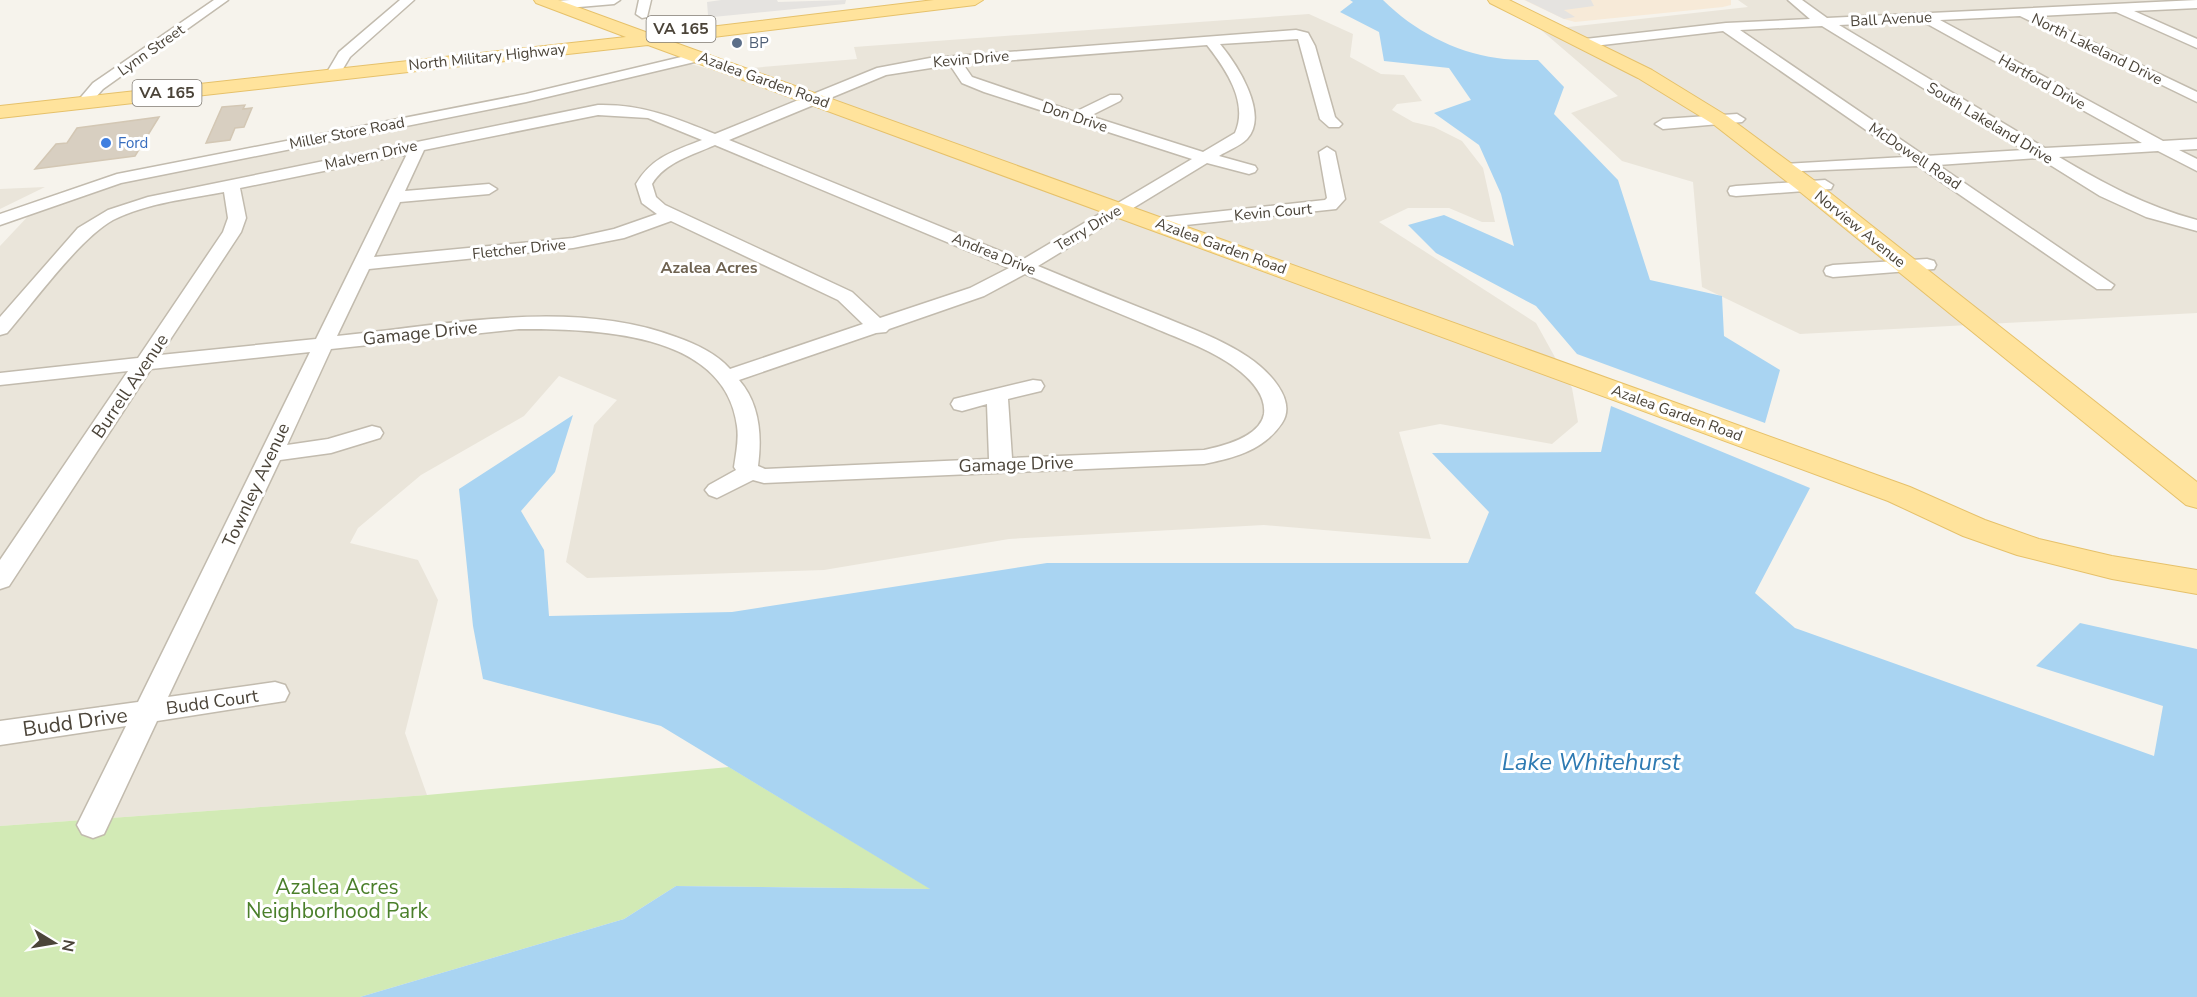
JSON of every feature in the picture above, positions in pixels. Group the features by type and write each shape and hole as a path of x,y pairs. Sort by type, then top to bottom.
{"main road":[{"name":"North Military Highway","path":"643,37 934,0"},
{"name":"North Military Highway","path":"0,112 334,71 975,0"},
{"name":"Norview Avenue","path":"1496,0 1592,42"},
{"name":"Norview Avenue","path":"1512,0 1592,42 1728,120 1917,266 2197,476"},
{"name":"Azalea Garden Road","path":"549,3 1899,494 1976,528 2031,547 2137,573 2197,582"},
{"name":"North Military Highway","path":"0,107 85,100"},
{"name":"Norview Avenue","path":"1917,266 2197,498"},
{"name":"Azalea Garden Road","path":"1899,494 2071,541 2197,563"}],"street":[{"name":"Lynn Street","path":"85,100 98,86 222,0"},
{"path":"334,71 344,55 408,0"},
{"path":"549,3 614,0"},
{"path":"642,14 645,0"},
{"name":"South Lakeland Drive","path":"1794,0 1825,22 2116,197 2152,213 2197,226"},
{"name":"North Lakeland Drive","path":"1996,0 2197,98"},
{"path":"2100,0 2197,44"},
{"name":"Ball Avenue","path":"1592,42 1726,27 1919,15 2023,13 2197,4"},
{"name":"Hartford Drive","path":"1919,15 2197,166"},
{"name":"McDowell Road","path":"1726,27 2104,285"},
{"name":"Kevin Drive","path":"672,215 659,209 648,199 644,184 650,174 670,158 814,98 896,67 954,60 1296,34 1303,36 1308,46 1328,119 1334,124"},
{"name":"Terry Drive","path":"727,377 977,292 1024,267 1240,136 1246,124 1242,98 1234,72 1210,40"},
{"name":"Miller Store Road","path":"0,220 84,189 136,175 526,98 698,57"},
{"name":"Don Drive","path":"954,60 964,77 970,82 1206,158 1249,169"},
{"path":"1076,117 1114,98"},
{"name":"Malvern Drive","path":"0,329 76,239 97,221 120,210 231,184 598,110 621,109 644,112 674,123"},
{"path":"1664,124 1728,120"},
{"name":"Andrea Drive","path":"674,123 1191,336 1242,362 1261,378 1275,402 1272,423"},
{"path":"1736,191 1804,177 1921,160 2197,144"},
{"name":"Townley Avenue","path":"93,825 419,145"},
{"name":"Kevin Court","path":"1158,223 1330,205 1336,199 1328,152"},
{"name":"Burrell Avenue","path":"0,580 235,227 237,218 231,184"},
{"path":"394,197 489,189"},
{"path":"672,215 844,296 879,327"},
{"name":"Fletcher Drive","path":"362,264 573,243 618,234 672,215"},
{"path":"1833,271 1917,266"},
{"name":"Gamage Drive","path":"0,379 519,322 583,323 639,332 672,342 700,356 727,377 738,391 748,422 746,467 750,472 764,476 1204,457 1249,445 1272,423"},
{"path":"962,404 1033,386"},
{"path":"997,395 1001,465"},
{"path":"271,454 331,446 372,433"},
{"path":"717,490 750,472"},
{"name":"Budd Court","path":"149,711 274,693"},
{"name":"Budd Drive","path":"0,733 149,711"}],"shaded area":[{"path":"777,0 778,2 846,0 845,4 713,17 708,15 707,2"},
{"path":"1524,0 1731,0 1731,5 1575,22"},
{"path":"1525,0 1591,0 1594,6 1564,10 1575,17 1564,19"},
{"path":"1738,0 2197,0 2197,313 1800,334 1702,287 1693,182 1622,161 1571,113 1618,96 1541,30 1748,7"},
{"path":"1309,14 1353,34 1350,57 1381,74 1404,75 1422,101 1397,104 1392,110 1413,122 1434,127 1462,141 1483,168 1495,222 1482,222 1449,208 1408,208 1379,222 1536,323 1572,388 1578,422 1552,444 1440,424 1399,432 1431,539 1264,525 1009,539 824,570 587,578 566,562 594,425 617,400 559,376 524,416 421,475 358,528 350,543 418,560 438,600 405,733 427,795 0,826 0,246 31,213 133,177 687,63 716,71 857,59 854,47"},
{"path":"45,187 0,209 0,189"}],"green space":[{"name":"Azalea Acres Neighborhood Park","path":"729,767 931,889 676,886 624,919 360,997 0,997 0,826 427,795"}],"water":[{"path":"1350,0 1383,0 1421,30 1465,51 1502,59 1538,60 1564,87 1554,114 1618,180 1650,280 1722,296 1724,336 1780,370 1765,423 1577,354 1536,306 1436,253 1408,225 1444,215 1514,246 1501,194 1479,145 1434,113 1471,100 1449,68 1384,61 1379,32 1340,12 1353,2"},
{"name":"Lake Whitehurst","path":"1611,406 1810,488 1755,593 1795,628 2154,756 2163,706 2036,666 2080,623 2197,649 2197,997 360,997 624,919 676,886 930,889 661,726 483,679 473,626 459,489 573,415 555,472 521,511 544,550 549,616 732,612 1047,563 1468,563 1489,512 1432,453 1601,452"}],"building":[{"path":"245,105 243,109 252,108 244,127 235,128 230,140 206,143 222,107"},
{"name":"Ford","path":"159,117 135,156 35,169 56,144 67,143 77,128"}],"place":[{"name":"BP","path":"737,43"},
{"name":"Ford","path":"106,143"}],"district":[{"name":"Azalea Acres","path":"709,268"}]}
